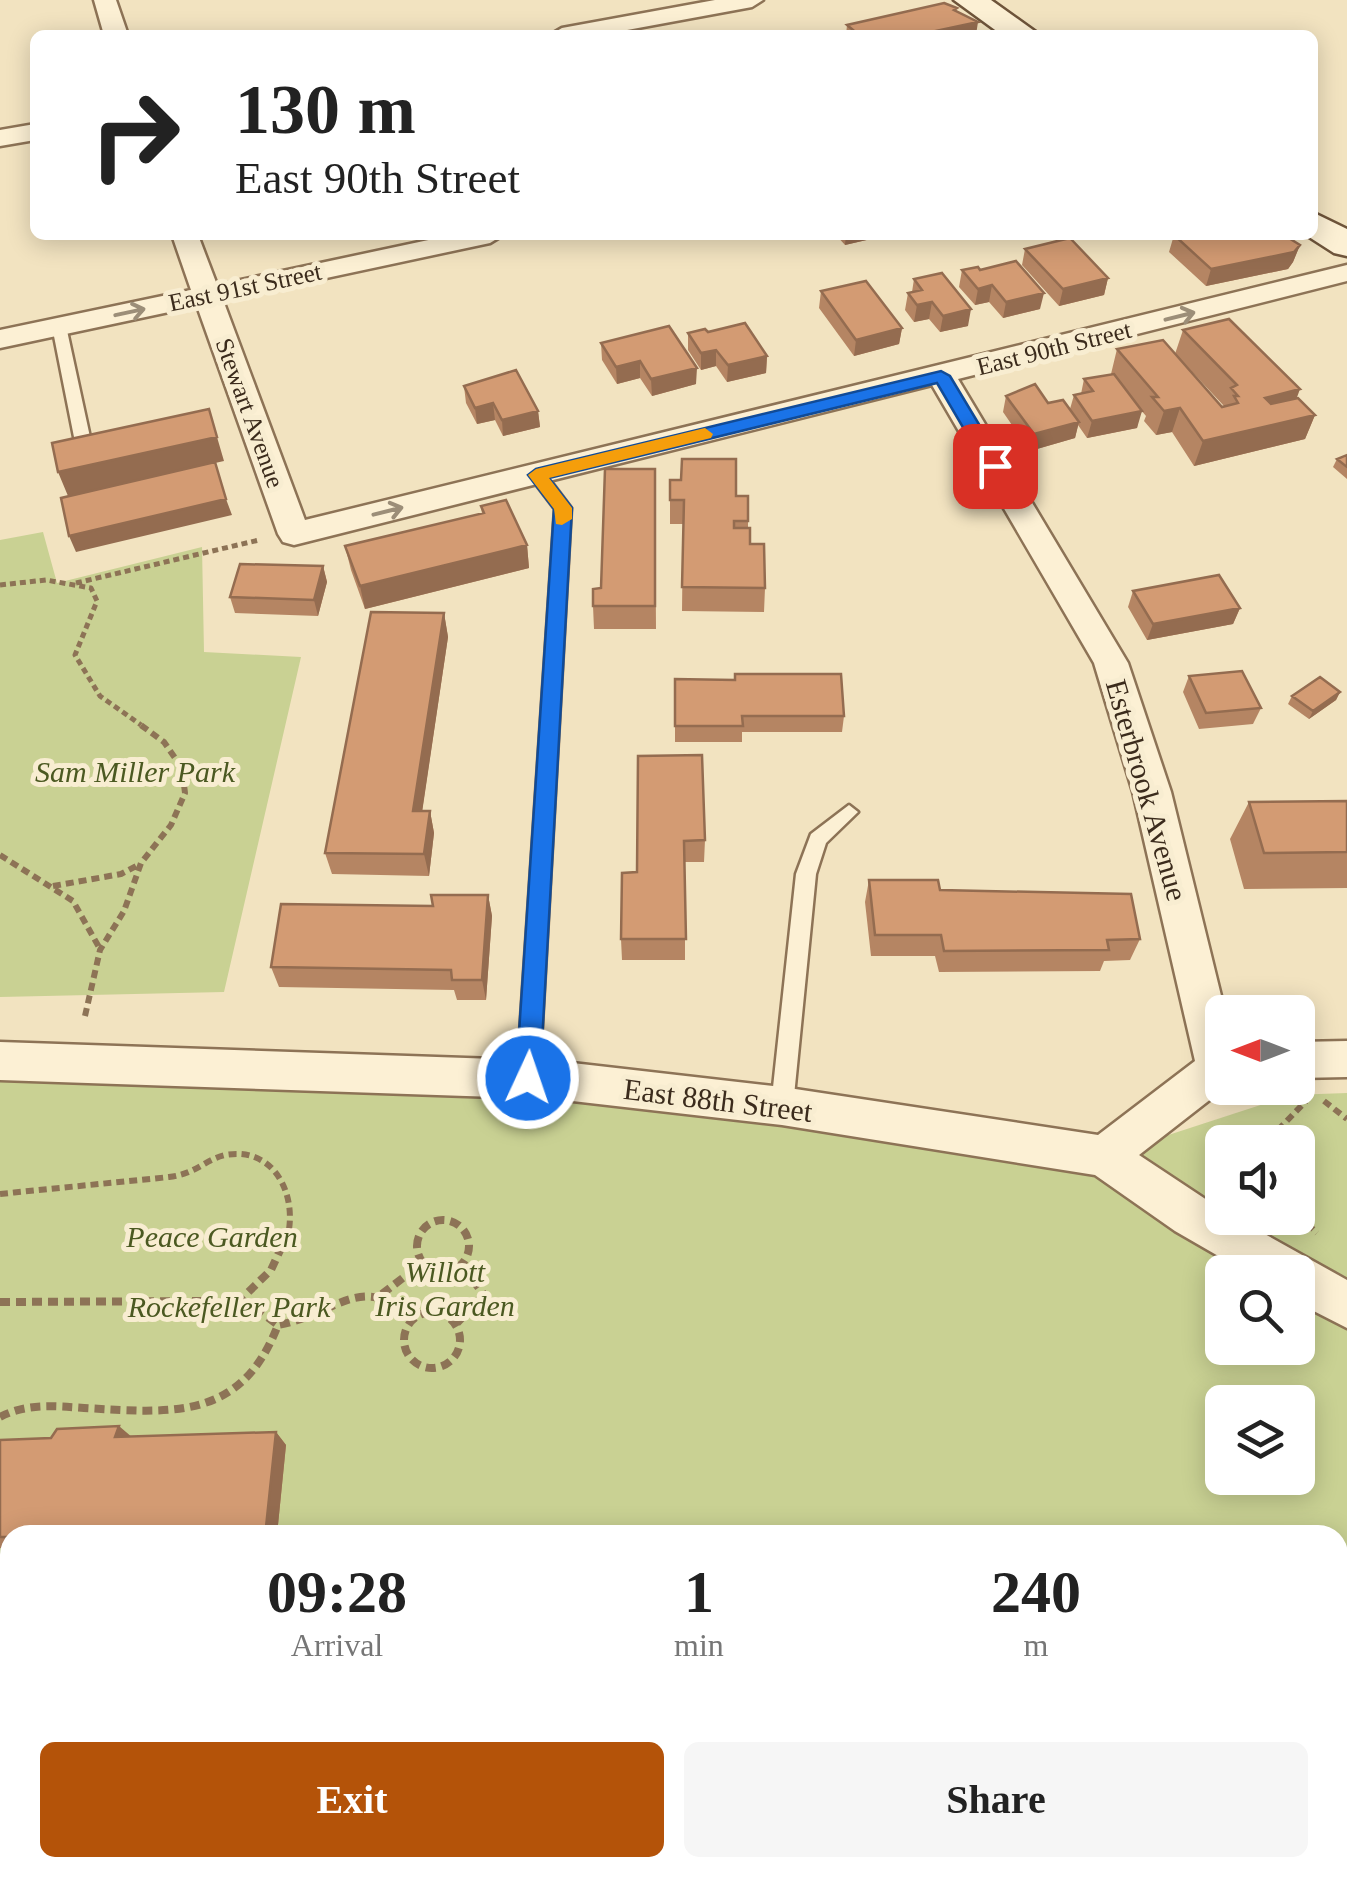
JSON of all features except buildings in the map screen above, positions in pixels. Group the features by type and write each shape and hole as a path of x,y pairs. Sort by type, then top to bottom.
{"main road":[{"path":"970,0 1016,30"},
{"path":"1318,227 1347,245"}],"street":[{"path":"105,0 114,30"},
{"path":"589,30 752,0"},
{"path":"0,138 30,133"},
{"name":"Stewart Avenue","path":"187,240 279,536"},
{"name":"East 91st Street","path":"0,339 467,240"},
{"name":"East 90th Street","path":"279,536 1347,273"},
{"name":"Esterbrook Avenue","path":"941,376 1111,663 1152,792 1205,1005"},
{"path":"1315,1060 1347,1060"},
{"name":"East 88th Street","path":"0,1061 528,1078 782,1106 1104,1156"},
{"path":"1205,1077 1104,1156 1191,1216 1259,1255"},
{"path":"1315,1287 1347,1304"}],"lane":[{"path":"59,326 82,437"},
{"path":"528,1078 563,508 536,475"},
{"path":"782,1106 806,874 818,839 849,812"}],"path":[{"path":"76,583 279,536"},
{"path":"0,585 30,578 91,588 97,601 75,654 100,696 164,742 182,768 185,793 171,825 141,863 124,911 100,950 84,1016"},
{"path":"0,855 19,872 53,886 76,902 100,950"},
{"path":"53,886 121,874 141,863"},
{"path":"1282,1125 1312,1092 1347,1119"},
{"path":"0,1194 188,1175 206,1168 220,1156 237,1155 274,1167 285,1180 292,1223 286,1245 260,1288 237,1303"},
{"path":"458,1222 469,1235 470,1251 461,1264 444,1272 421,1264 417,1256 418,1238 430,1224 458,1222"},
{"path":"381,1295 421,1264"},
{"path":"456,1324 484,1295 461,1264"},
{"path":"0,1302 143,1299 237,1303 252,1306 278,1326 302,1323 357,1295 381,1295 399,1304 414,1319"},
{"path":"441,1312 456,1324 460,1341 457,1351 443,1364 424,1368 405,1352 404,1335 422,1314 441,1312"},
{"path":"0,1418 29,1404 170,1409 228,1397 254,1379 278,1326"}],"green space":[{"name":"Sam Miller Park","path":"43,532 57,583 202,547 204,652 301,657 224,992 0,997 0,540"},
{"name":"Rockefeller Park","path":"0,1077 555,1080 1104,1156 1260,1105 1315,1105 1315,1094 1347,1093 1347,1525 0,1525"}],"slow traffic":[{"path":"562,519 563,508 536,475 705,434"}],"route":[{"path":"528,1078 563,508 536,475 941,376 995,466"}],"park label":[{"name":"Peace Garden","path":"212,1236"},
{"name":"Willott Iris Garden","path":"445,1288"}]}
